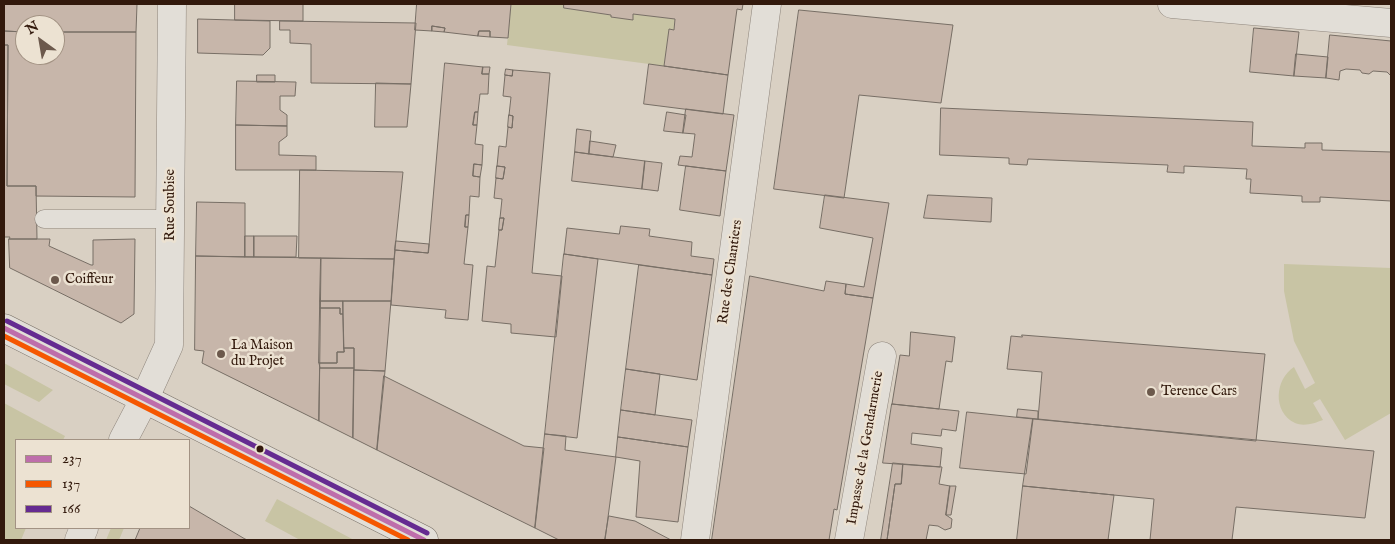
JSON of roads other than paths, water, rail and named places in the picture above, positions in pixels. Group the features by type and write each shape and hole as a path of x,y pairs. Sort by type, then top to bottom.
{"street":[{"name":"Rue Soubise","path":"124,439 169,345 172,4"},
{"name":"Rue des Chantiers","path":"695,540 767,4"},
{"path":"1172,4 1391,23"},
{"path":"4,328 424,540"},
{"name":"Impasse de la Gendarmerie","path":"849,540 882,356"}],"lane":[{"path":"44,219 170,219"}],"place":[{"name":"Coiffeur","path":"55,280"},
{"name":"La Maison du Projet","path":"221,354"},
{"name":"Terence Cars","path":"1151,392"}]}
